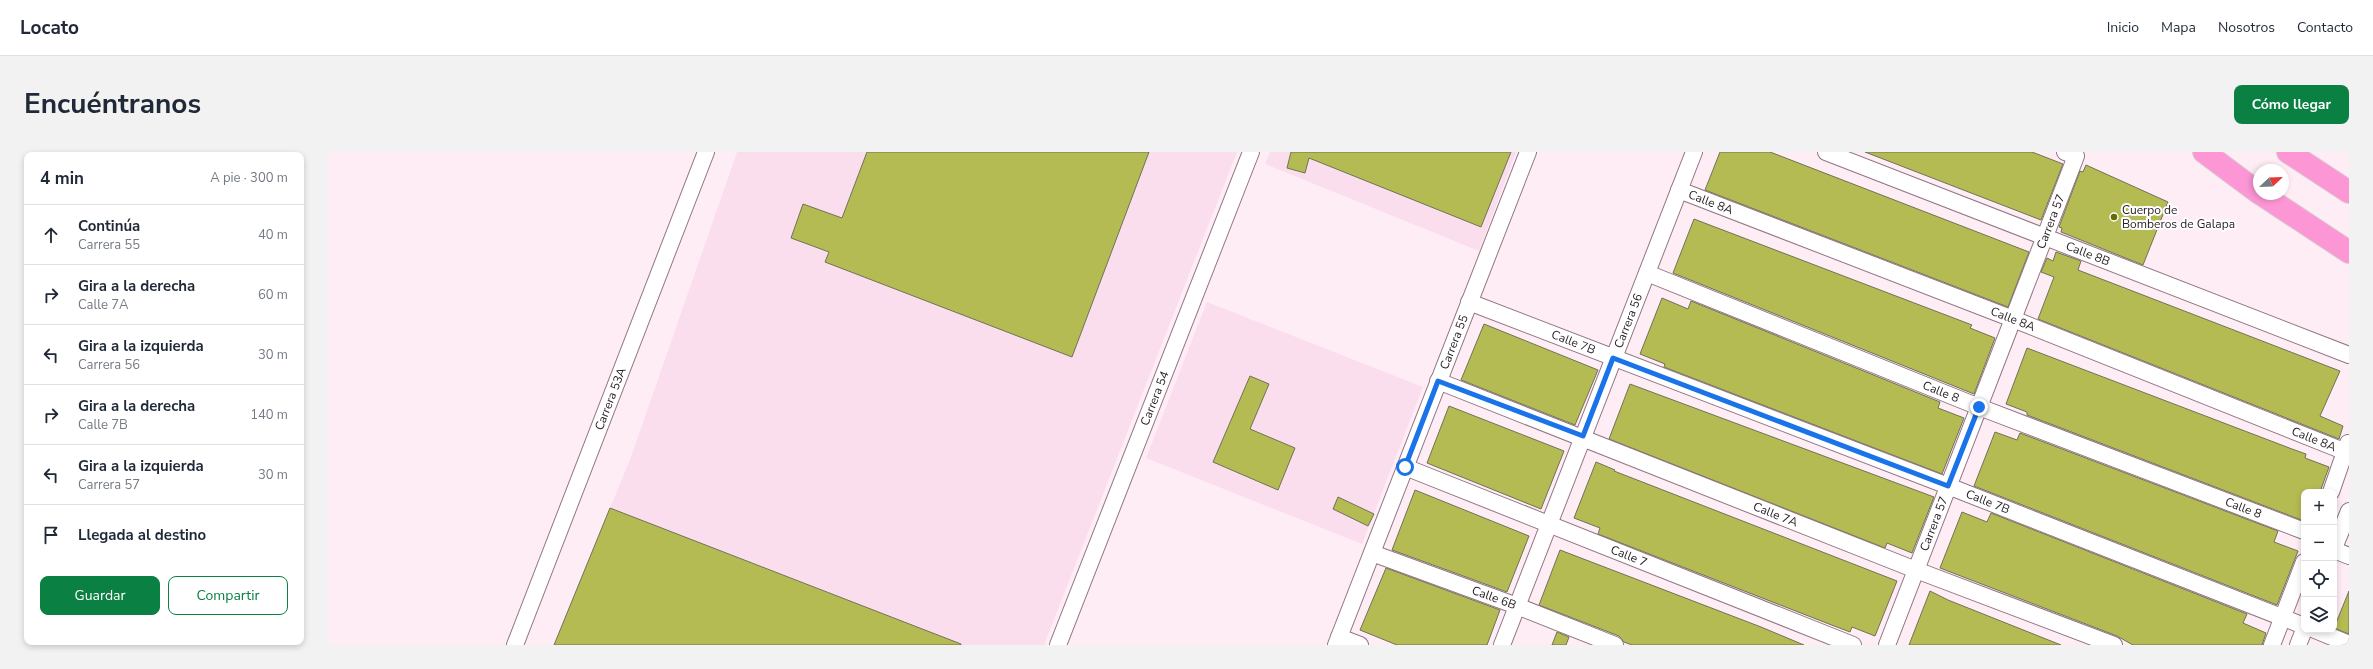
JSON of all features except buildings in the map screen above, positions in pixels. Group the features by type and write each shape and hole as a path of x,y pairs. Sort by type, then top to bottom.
{"highway":[{"path":"2204,152 2253,188"},
{"path":"2288,152 2349,192"},
{"path":"2269,200 2349,252"},
{"path":"2284,211 2307,234 2349,264"}],"street":[{"name":"Carrera 53A","path":"515,645 706,152"},
{"name":"Carrera 54","path":"1058,645 1251,152"},
{"name":"Carrera 55","path":"1338,641 1528,152"},
{"name":"Carrera 56","path":"1502,645 1694,152"},
{"name":"Calle 8B","path":"1826,152 2349,355"},
{"name":"Carrera 57","path":"1887,645 2045,237 2071,154"},
{"name":"Calle 8A","path":"1679,190 2347,446"},
{"name":"Calle 8","path":"1646,273 1979,407 2301,530"},
{"name":"Calle 7B","path":"1469,302 1948,486 2301,625"},
{"name":"Calle 7A","path":"1438,381 1583,436 1916,570 2114,645"},
{"path":"2332,489 2347,446"},
{"name":"Calle 7","path":"1405,467 1550,523 1853,645"},
{"path":"2337,541 2349,511"},
{"path":"2337,550 2349,556"},
{"name":"Calle 6B","path":"1372,553 1517,606 1615,645"},
{"path":"2272,645 2301,569"},
{"path":"2298,645 2303,633"},
{"path":"2322,633 2349,644"},
{"path":"1338,641 1360,645"}],"shaded area":[{"path":"737,152 1237,152 1044,645 554,645 631,457"},
{"path":"1270,152 1516,152 1479,251 1265,164"},
{"path":"1207,302 1423,387 1362,544 1146,458"}],"place":[{"name":"Cuerpo de Bomberos de Galapa","path":"2114,217"}],"route":[{"path":"1405,467 1438,381 1583,436 1613,358 1948,486 1979,407"}]}
